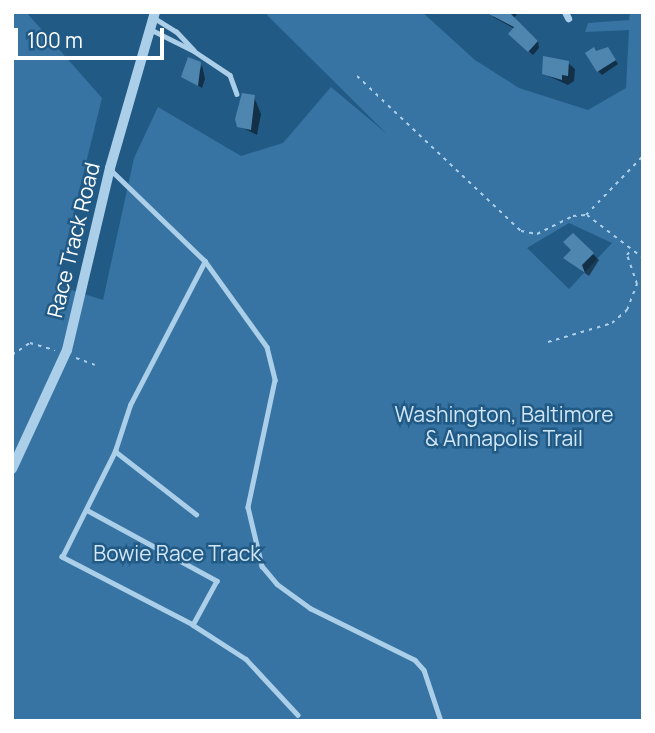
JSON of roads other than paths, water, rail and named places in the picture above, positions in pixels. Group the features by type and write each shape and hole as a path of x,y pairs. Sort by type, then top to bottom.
{"street":[{"name":"Race Track Road","path":"12,470 66,350 110,169 152,20"}],"lane":[{"path":"152,20 230,75 237,94"},
{"path":"152,20 176,32 194,51"},
{"path":"110,169 205,261 261,337 274,366 272,407 248,507 257,558 276,584 310,608 355,634 400,650 421,665 441,721"},
{"path":"205,261 130,405 115,451 62,557 193,625 246,659 298,715"},
{"path":"115,451 196,514"},
{"path":"87,510 217,581 193,625"}],"park label":[{"name":"Washington, Baltimore & Annapolis Trail","path":"504,426"},
{"name":"Bowie Race Track","path":"177,553"}]}
